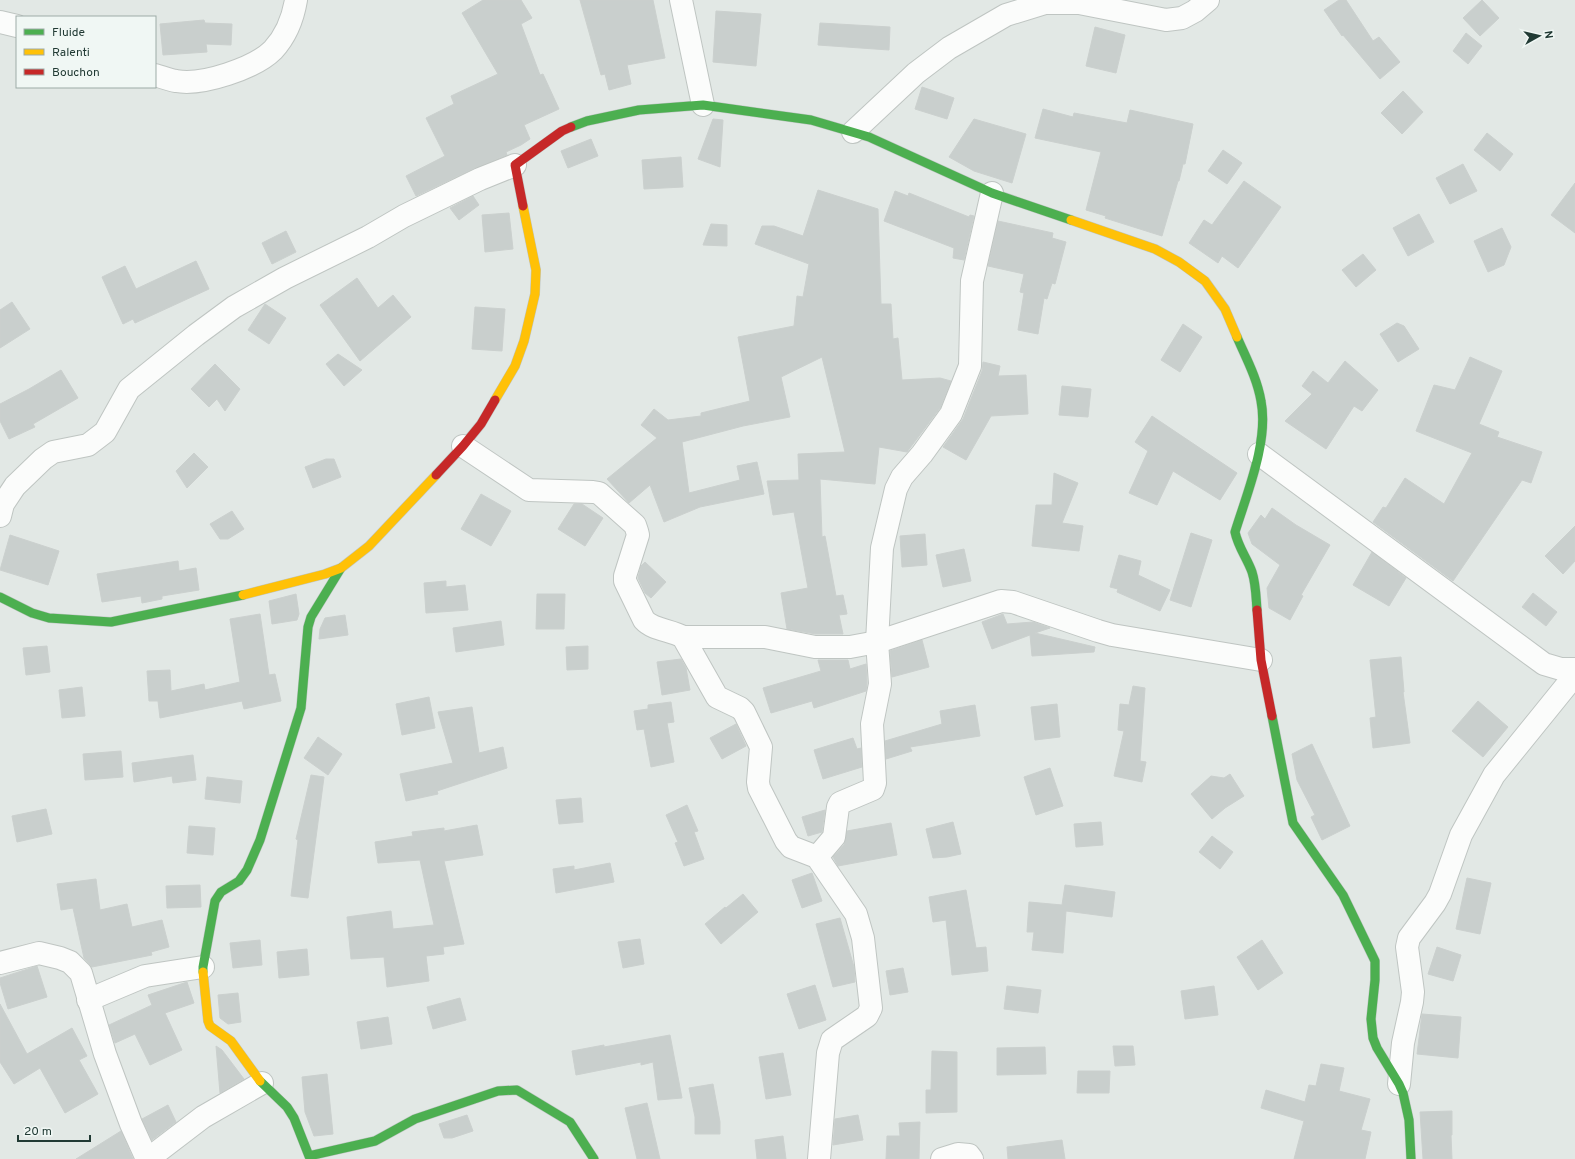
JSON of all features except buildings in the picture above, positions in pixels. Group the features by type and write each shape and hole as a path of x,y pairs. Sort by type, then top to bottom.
{"street":[{"path":"156,75 177,82 204,80 221,76 258,61 273,50 284,34 291,21 296,0"},
{"path":"682,0 703,105"},
{"path":"853,132 916,73 949,48 1006,15 1045,3 1079,3 1166,20 1182,18 1195,11 1208,0"},
{"path":"0,516 3,504 14,486 43,459 53,452 88,445 105,432 136,383 196,334 234,307 255,294 368,237 404,216 480,179 515,165 562,131 587,121 639,110 703,105 811,120 869,136 992,193 1155,250 1179,262 1205,280 1225,309 1255,379 1261,400 1263,415 1259,454 1235,532 1237,543 1252,570 1254,579 1260,660 1293,823 1343,895 1374,961 1376,972 1371,1025 1373,1039 1398,1084 1406,1104 1409,1122 1411,1159"},
{"path":"0,596 32,613 49,618 111,622 222,600 325,574 341,568 369,546 463,446 481,424 515,366 524,341 534,294 536,270 515,165"},
{"path":"817,857 834,837 838,807 840,803 873,789 875,783 872,724 880,684 877,642 882,548 896,489 902,477 922,454 951,414 970,366 972,281 992,193"},
{"path":"463,446 529,490 599,493 635,525 638,535 624,581 644,620 647,624 683,637 765,637 815,647 831,648 850,646 877,642 1001,601 1013,602 1098,631 1260,660"},
{"path":"1259,454 1544,664 1561,669 1575,669"},
{"path":"341,568 311,617 308,627 302,708 260,840 247,870 239,881 221,892 214,901 203,967 207,1015 210,1026 231,1041 262,1083 288,1107 294,1118 306,1158 375,1141 415,1119 498,1091 517,1090 570,1122 594,1159"},
{"path":"683,637 713,692 717,697 740,708 744,712 760,741 762,747 758,782 759,788 786,841 791,847 817,857 856,914 863,938 870,1008 867,1016 832,1040 828,1053 819,1159"},
{"path":"1398,1084 1403,1043 1413,992 1407,954 1409,938 1440,894 1461,835 1494,775 1575,675"},
{"path":"0,963 39,953 70,962 81,974 88,1000 130,1124 148,1159 203,1117 262,1083"},
{"path":"88,1000 145,976 203,967"},
{"path":"942,1159 958,1154 969,1155 972,1159"}],"traffic: fast":[{"path":"571,127 587,121 639,110 703,105 811,120 869,137 992,193 1071,220"},
{"path":"1237,337 1257,384 1263,417 1262,433 1256,467 1235,532 1238,543 1250,567 1253,577 1256,591 1257,610"},
{"path":"203,972 215,901 221,892 239,881 247,870 260,840 301,708 308,627 311,617 341,568"},
{"path":"0,597 32,613 49,618 111,622 243,595"},
{"path":"1272,716 1293,823 1343,895 1375,961 1375,980 1371,1019 1373,1038 1377,1048 1403,1093 1409,1120 1411,1159"},
{"path":"260,1081 287,1107 294,1118 309,1156 375,1141 415,1119 498,1091 517,1090 570,1122 594,1159"}],"traffic: slow":[{"path":"495,400 515,366 524,341 535,294 536,270 523,206"},
{"path":"1071,220 1155,249 1179,262 1205,281 1225,309 1237,337"},
{"path":"243,595 325,574 341,568 369,546 436,475"},
{"path":"203,972 208,1021 210,1026 231,1041 260,1081"}],"traffic: jam":[{"path":"523,206 515,165 562,131 571,127"},
{"path":"436,475 481,424 495,400"},
{"path":"1257,610 1261,660 1272,716"}]}
